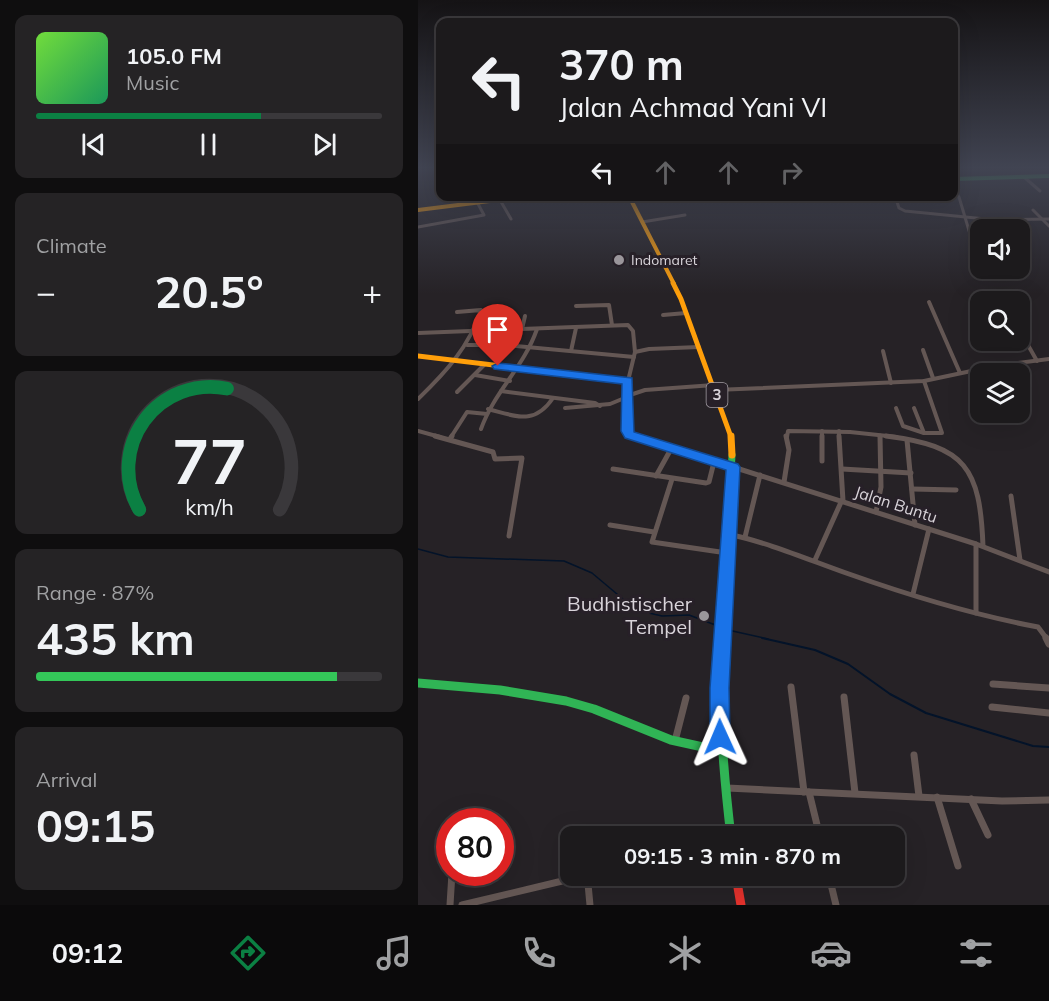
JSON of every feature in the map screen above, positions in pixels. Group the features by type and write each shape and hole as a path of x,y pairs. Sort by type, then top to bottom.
{"main road":[{"name":"3","path":"636,209 675,285 731,436 733,467 719,688 721,751 729,826"},
{"path":"418,356 628,381 627,431 630,435 733,467"},
{"path":"419,685 500,690 566,700 675,741 721,751"},
{"path":"737,886 740,905"}],"street":[{"path":"418,227 484,215 480,209"},
{"path":"505,209 511,219"},
{"path":"902,209 1008,219"},
{"path":"962,209 970,234"},
{"path":"1033,210 1048,226"},
{"path":"642,222 685,215"},
{"path":"1030,220 1048,219"},
{"path":"929,302 960,373"},
{"path":"576,306 609,305 612,325"},
{"path":"418,399 456,361 468,345 481,310 457,312"},
{"path":"663,315 686,313"},
{"path":"522,329 525,316"},
{"path":"418,333 628,325 631,327 634,354 628,381"},
{"path":"571,351 576,327"},
{"path":"481,429 487,411 510,381 531,347 537,329"},
{"path":"468,345 634,354 649,349 699,347"},
{"path":"1030,349 1037,361"},
{"path":"923,350 933,378"},
{"path":"883,351 891,383"},
{"path":"1021,363 1048,359"},
{"path":"457,392 484,365"},
{"path":"565,408 599,406 644,390 891,383 924,381 970,372"},
{"path":"475,375 510,381"},
{"path":"896,408 902,425 924,433 943,432 924,381"},
{"path":"501,392 599,406"},
{"path":"450,439 467,412 487,411 534,416 541,413 553,398"},
{"path":"914,408 924,433"},
{"path":"418,431 494,453 495,459 522,459 510,536"},
{"path":"822,431 822,461"},
{"path":"815,560 843,501 839,431"},
{"path":"784,482 789,450 787,432 839,431 880,436 920,442 947,452 963,466 979,498 976,613"},
{"path":"876,512 881,487 880,436"},
{"path":"907,440 915,525"},
{"path":"656,476 671,449"},
{"path":"613,469 707,483 714,462"},
{"name":"Jalan Buntu","path":"733,467 979,545 1048,572"},
{"path":"842,469 911,473"},
{"path":"745,537 760,475"},
{"path":"672,479 652,542 727,553"},
{"path":"912,489 956,490"},
{"path":"1011,496 1020,560"},
{"path":"610,525 654,532"},
{"path":"913,594 929,529"},
{"path":"728,534 781,547 913,594 976,613 1038,627 1043,631 1048,644"},
{"path":"993,684 1048,688"},
{"path":"791,687 806,792 817,826"},
{"path":"844,697 855,793"},
{"path":"675,741 686,698"},
{"path":"992,706 1048,713"},
{"path":"914,755 919,796"},
{"path":"724,788 1019,802 1048,800"},
{"path":"937,797 958,866"},
{"path":"971,800 988,835"},
{"path":"462,905 579,877 588,884 590,905"},
{"path":"451,905 452,886"},
{"path":"831,886 836,905"}],"waterway":[{"path":"418,549 448,557 564,561 592,573 636,610 662,616 689,615 718,626"},
{"path":"728,630 768,639"},
{"path":"762,638 815,650 848,664 890,694 926,713 1033,746 1049,747"}],"traffic: fast":[{"path":"730,826 721,751 719,688 732,455"},
{"path":"418,683 500,690 566,701 594,709 671,740 721,751"}],"traffic: slow":[{"path":"418,210 424,209"},
{"path":"636,209 681,299 731,436 732,455"},
{"path":"418,356 628,381 627,431 629,435 733,467"}],"traffic: jam":[{"path":"738,886 741,905"}],"place":[{"name":"Indomaret","path":"619,260"},
{"name":"Budhistischer Tempel","path":"704,616"}],"route":[{"path":"498,366 628,381 627,431 630,435 733,467 719,688 720,737"}]}
